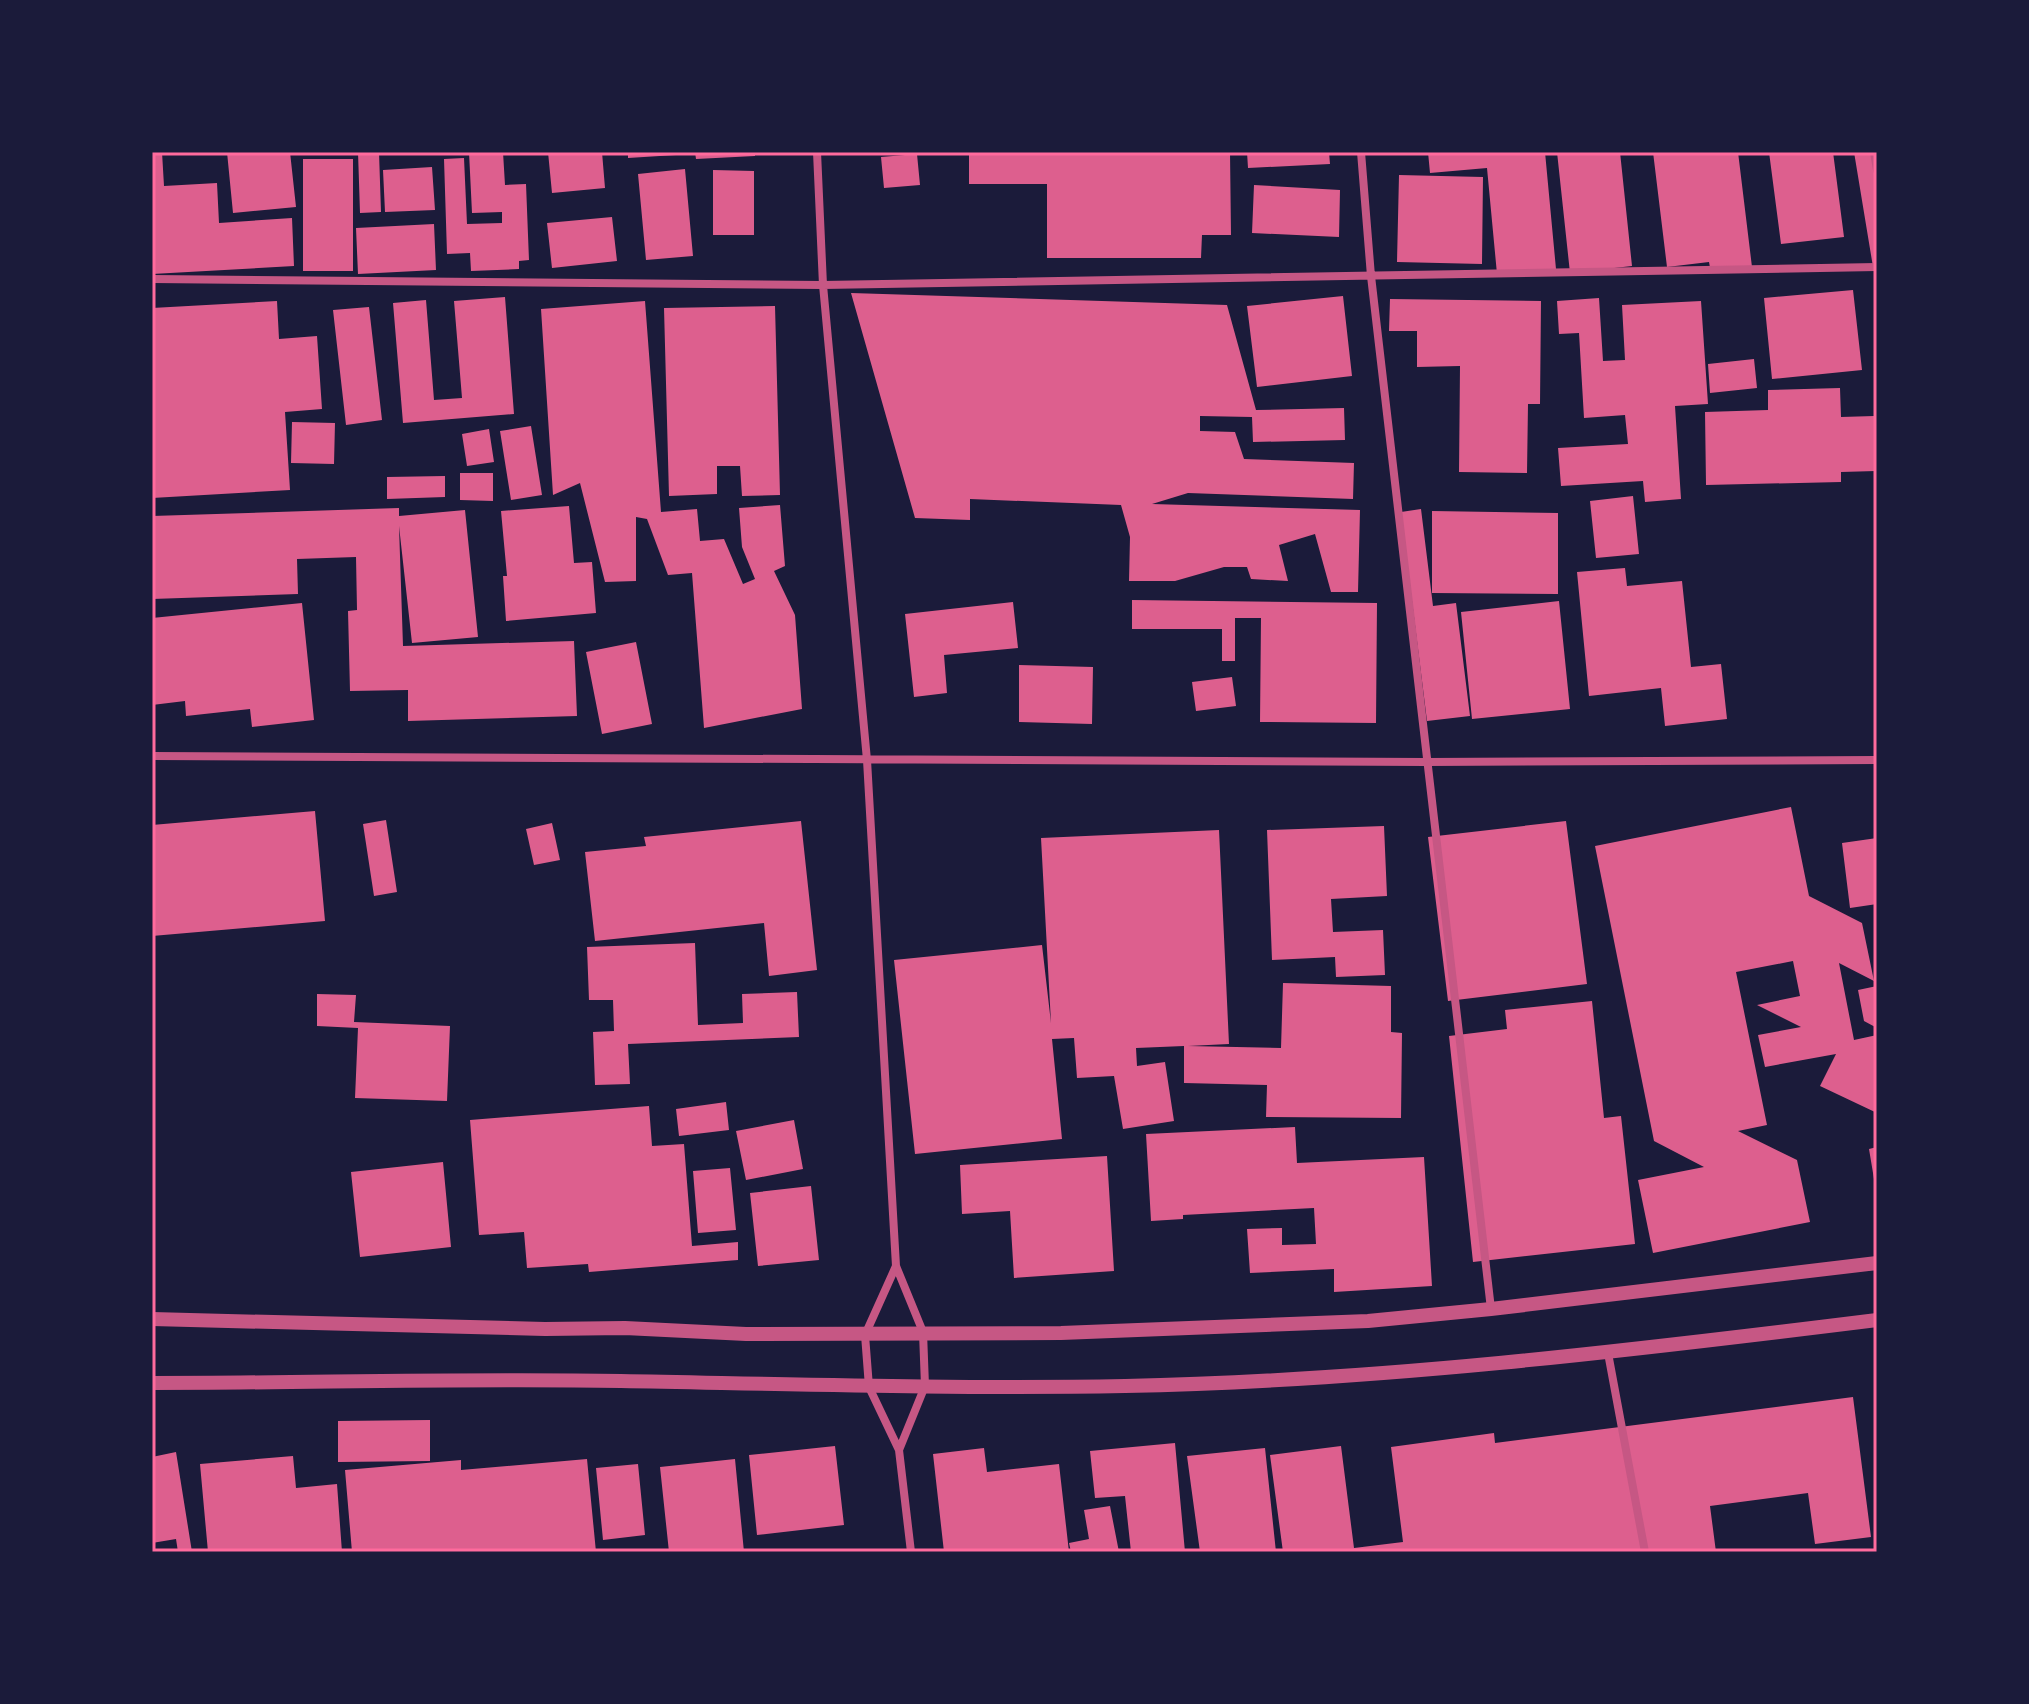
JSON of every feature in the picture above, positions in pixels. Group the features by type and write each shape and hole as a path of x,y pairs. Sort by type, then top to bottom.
{"street":[{"path":"817,152 823,285 867,760 896,1266 923,1332 925,1386 899,1450"},
{"path":"1361,152 1371,276 1491,1309"},
{"path":"1874,152 1877,170"},
{"path":"152,279 823,285 1877,267"},
{"path":"152,756 1426,762 1877,760"},
{"path":"152,1312 152,1319 545,1329 625,1328 746,1334 1061,1333 1206,1329 1368,1321 1491,1309 1877,1263"},
{"path":"896,1266 865,1335 869,1387 899,1450 911,1552"},
{"path":"152,1383 485,1380 869,1387 1158,1384 1443,1370 1876,1325"},
{"path":"1608,1353 1645,1552"}],"building":[{"path":"152,152 162,152 164,186 217,183 219,223 292,218 294,266 152,274"},
{"path":"227,152 290,152 296,207 233,213"},
{"path":"358,152 379,152 381,212 360,213"},
{"path":"469,152 503,152 505,185 526,184 529,260 519,261 519,269 471,271 470,253 447,254 444,159 464,158 467,224 502,223 502,212 472,213"},
{"path":"548,152 602,152 605,188 552,193"},
{"path":"628,152 692,152 692,154 628,158"},
{"path":"695,152 755,152 755,156 696,159"},
{"path":"969,152 1230,152 1231,235 1202,235 1201,258 1047,258 1047,184 969,184"},
{"path":"1247,152 1329,152 1330,164 1248,168"},
{"path":"1428,152 1545,152 1556,269 1497,274 1487,168 1430,173"},
{"path":"1557,152 1620,152 1632,266 1570,273"},
{"path":"1653,152 1738,152 1752,267 1711,273 1709,262 1667,267"},
{"path":"1769,152 1833,152 1844,237 1781,244"},
{"path":"1854,152 1877,152 1877,267 1873,267"},
{"path":"917,154 920,185 884,188 881,157"},
{"path":"303,159 353,159 353,271 303,271"},
{"path":"432,167 435,210 385,212 383,170"},
{"path":"685,169 693,256 646,260 638,174"},
{"path":"713,170 754,171 754,235 713,235"},
{"path":"1399,175 1483,177 1482,264 1397,262"},
{"path":"1254,185 1340,190 1339,237 1252,233"},
{"path":"612,217 617,261 552,268 547,223"},
{"path":"434,224 436,270 358,274 356,228"},
{"path":"1853,290 1862,370 1772,379 1764,298"},
{"path":"851,293 1227,305 1256,410 1344,408 1345,440 1253,442 1252,417 1200,416 1200,431 1235,432 1244,459 1354,463 1353,499 1188,493 1152,504 1360,510 1358,592 1331,592 1315,534 1279,545 1288,581 1251,579 1247,567 1224,567 1175,581 1129,581 1130,537 1121,505 970,499 970,520 915,518"},
{"path":"1343,296 1352,376 1257,387 1247,306"},
{"path":"505,297 514,414 403,423 393,303 426,300 434,400 462,398 454,301"},
{"path":"1599,298 1603,361 1625,360 1622,305 1701,301 1708,404 1675,406 1681,499 1645,502 1643,481 1561,486 1558,448 1628,444 1625,415 1584,418 1579,333 1559,334 1557,301"},
{"path":"1390,299 1541,301 1540,404 1528,404 1527,473 1459,472 1460,366 1417,367 1417,331 1389,331"},
{"path":"277,301 279,339 317,336 322,409 285,412 290,490 152,498 152,308"},
{"path":"645,301 661,512 697,509 700,541 724,539 743,584 755,579 742,547 739,508 780,505 785,566 774,571 795,615 802,709 704,728 692,573 668,575 647,519 636,517 636,581 605,582 580,483 553,495 541,309"},
{"path":"775,306 780,495 742,496 740,466 717,466 717,494 669,496 664,308"},
{"path":"369,307 382,420 346,425 333,310"},
{"path":"1754,359 1757,388 1710,393 1708,364"},
{"path":"1840,388 1841,417 1874,416 1876,471 1841,472 1841,482 1706,485 1705,412 1768,410 1768,390"},
{"path":"292,422 335,423 334,464 291,463"},
{"path":"531,426 542,495 511,500 500,431"},
{"path":"489,429 494,462 467,466 462,434"},
{"path":"460,473 493,473 493,501 460,500"},
{"path":"445,476 445,497 387,499 387,477"},
{"path":"1633,496 1639,554 1596,558 1590,501"},
{"path":"569,506 574,563 592,562 596,613 506,621 503,576 507,576 501,511"},
{"path":"399,508 399,516 465,510 478,637 412,643 399,526 403,646 574,641 577,716 408,721 408,690 350,691 348,611 357,610 356,557 297,559 298,594 152,599 152,516"},
{"path":"1421,509 1433,606 1456,603 1470,716 1427,721 1401,512"},
{"path":"1432,511 1558,513 1558,594 1432,593"},
{"path":"1625,568 1627,586 1682,581 1691,667 1721,664 1727,719 1665,726 1661,688 1589,696 1577,572"},
{"path":"1132,600 1377,603 1376,723 1260,722 1261,618 1235,618 1235,661 1222,661 1222,629 1132,629"},
{"path":"1559,601 1570,709 1472,719 1461,612"},
{"path":"1013,602 1018,648 944,655 947,693 914,697 905,614"},
{"path":"302,603 314,720 252,727 250,709 186,716 185,701 152,705 152,618"},
{"path":"636,642 652,724 602,734 586,652"},
{"path":"1019,665 1093,667 1092,724 1019,722"},
{"path":"1232,677 1236,706 1196,711 1192,682"},
{"path":"1791,807 1809,896 1862,923 1874,981 1839,963 1854,1040 1877,1035 1877,1113 1820,1086 1836,1054 1765,1067 1758,1035 1801,1027 1757,1005 1800,996 1793,961 1736,972 1767,1125 1738,1131 1797,1160 1810,1222 1653,1253 1638,1180 1704,1167 1654,1141 1595,846"},
{"path":"315,811 325,921 152,936 152,825"},
{"path":"386,820 397,892 374,896 363,824"},
{"path":"801,821 817,970 769,976 764,923 595,941 585,852 646,846 644,837"},
{"path":"1566,821 1587,984 1448,1001 1428,837"},
{"path":"552,823 560,860 534,865 526,829"},
{"path":"1384,826 1387,896 1331,899 1333,932 1383,930 1385,975 1336,977 1335,957 1272,960 1267,830"},
{"path":"1219,830 1229,1044 1188,1046 1281,1048 1283,983 1391,986 1391,1032 1402,1033 1401,1118 1266,1117 1267,1085 1184,1083 1184,1046 1136,1048 1137,1066 1165,1062 1174,1121 1123,1129 1114,1076 1077,1078 1074,1038 1052,1039 1062,1139 915,1154 894,960 1042,945 1051,1023 1041,838"},
{"path":"1877,838 1877,904 1850,908 1842,843"},
{"path":"695,943 698,1025 743,1023 742,994 797,992 799,1037 628,1044 630,1084 595,1085 593,1032 614,1031 613,1000 589,1000 587,947"},
{"path":"1877,986 1877,1028 1864,1021 1858,990"},
{"path":"317,994 356,995 354,1022 450,1026 447,1101 355,1098 358,1028 317,1026"},
{"path":"1592,1001 1604,1118 1621,1116 1635,1244 1473,1262 1449,1036 1507,1029 1505,1010"},
{"path":"726,1102 729,1130 679,1136 676,1109"},
{"path":"649,1106 652,1146 684,1144 692,1246 738,1242 738,1260 589,1272 588,1264 527,1268 524,1232 479,1235 470,1120"},
{"path":"794,1120 803,1169 746,1180 736,1131"},
{"path":"1295,1127 1297,1163 1424,1157 1432,1286 1334,1292 1334,1269 1250,1273 1247,1229 1282,1228 1282,1245 1316,1244 1314,1208 1183,1215 1183,1219 1151,1221 1146,1134"},
{"path":"1877,1147 1877,1185 1875,1185 1869,1149"},
{"path":"1107,1156 1114,1271 1014,1278 1010,1211 962,1214 960,1165"},
{"path":"443,1162 451,1247 360,1257 351,1172"},
{"path":"730,1168 736,1230 698,1233 693,1171"},
{"path":"811,1186 819,1260 758,1266 750,1193"},
{"path":"1853,1397 1871,1537 1815,1544 1808,1493 1710,1506 1716,1552 1283,1552 1270,1455 1341,1446 1354,1548 1403,1542 1391,1447 1494,1433 1495,1443"},
{"path":"430,1420 430,1461 338,1462 338,1421"},
{"path":"1175,1443 1185,1552 1131,1552 1125,1496 1095,1498 1090,1451"},
{"path":"835,1446 844,1525 757,1535 749,1455"},
{"path":"984,1448 987,1472 1059,1464 1069,1552 944,1552 933,1454"},
{"path":"1265,1448 1276,1552 1200,1552 1187,1456"},
{"path":"176,1452 192,1552 178,1552 176,1539 152,1543 152,1457"},
{"path":"293,1456 296,1488 337,1484 342,1552 208,1552 200,1464"},
{"path":"587,1459 596,1552 352,1552 345,1470 461,1460 461,1470"},
{"path":"735,1459 744,1552 669,1552 660,1467"},
{"path":"638,1464 645,1535 603,1540 596,1468"},
{"path":"1110,1506 1119,1552 1071,1552 1069,1543 1089,1539 1084,1510"}]}
